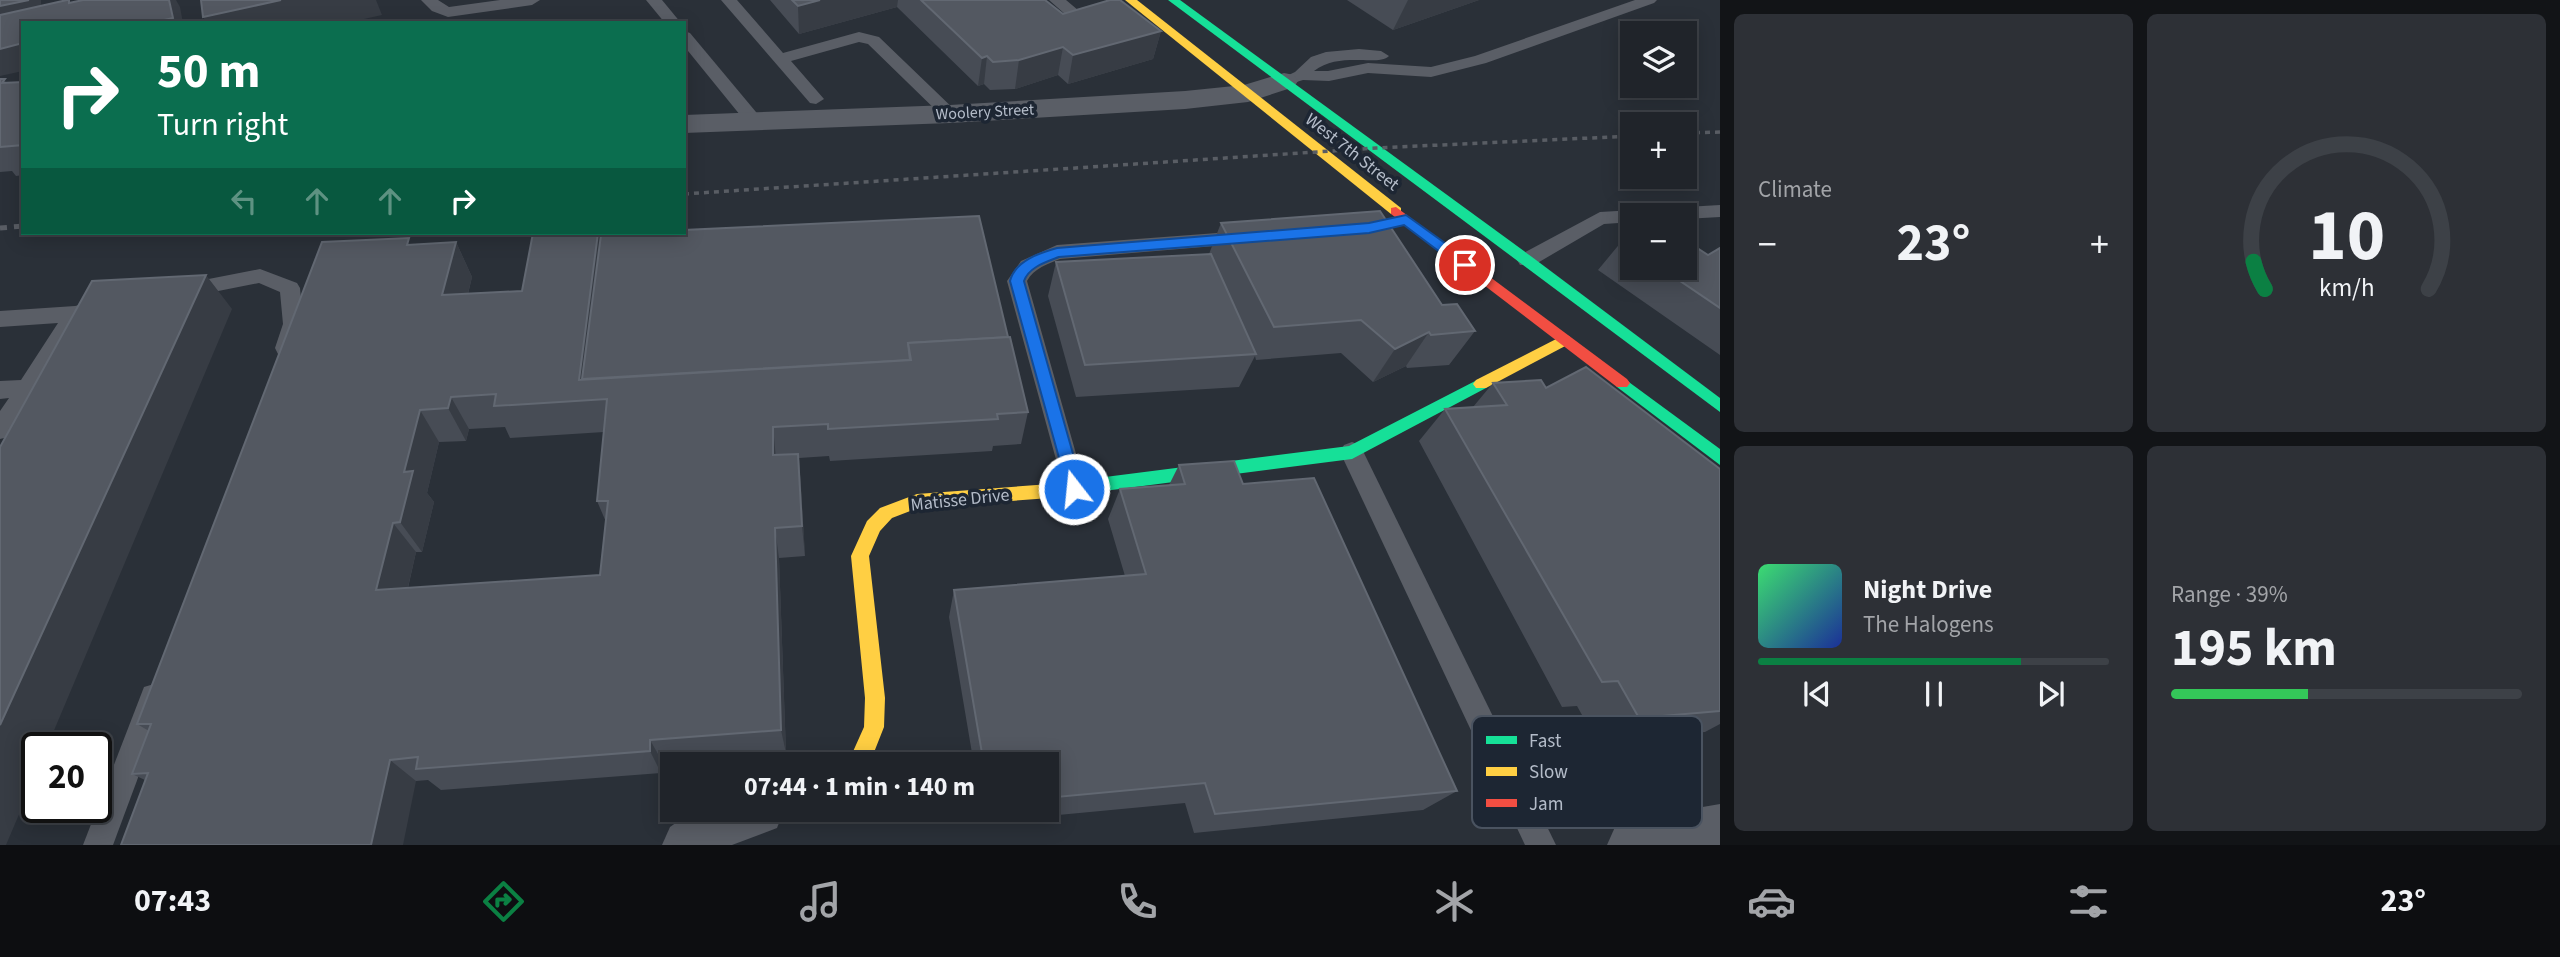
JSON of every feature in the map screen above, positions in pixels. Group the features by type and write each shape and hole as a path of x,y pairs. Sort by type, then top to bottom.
{"main road":[{"name":"West 7th Street","path":"1173,0 1292,78 1720,406"},
{"name":"West 7th Street","path":"1136,5 1317,151 1720,458"},
{"name":"Matisse Drive","path":"865,752 874,727 875,698 860,556 865,536 878,519 896,507 917,501 1074,489 1352,452 1564,340"}],"street":[{"name":"Woolery Street","path":"686,124 950,114 1185,100 1248,93 1292,78"},
{"path":"688,845 721,822"},
{"path":"1637,845 1720,830"}],"lane":[{"path":"429,0 437,8 448,12 532,0"},
{"path":"654,0 671,21"},
{"path":"729,0 816,99"},
{"path":"1057,0 1088,26 1113,18 1136,5"},
{"path":"1292,78 1329,76 1368,68 1431,72 1460,65 1649,0"},
{"path":"780,59 859,37 873,40 950,114"},
{"path":"686,38 755,122"},
{"path":"1697,212 1720,211"},
{"path":"1527,260 1600,218 1620,217"},
{"path":"1381,225 1406,220"},
{"path":"1074,489 1017,281 1019,274 1033,262 1057,252 1260,236"},
{"path":"160,296 260,276 290,288 293,324 278,370"},
{"path":"0,319 75,314 123,304"},
{"path":"0,430 75,314"},
{"path":"1011,347 1034,345"},
{"path":"0,390 27,388"},
{"path":"1352,452 1479,716"},
{"path":"98,845 161,678"},
{"path":"1533,828 1541,845"}],"building":[{"path":"0,0 29,0 0,6"},
{"path":"69,0 69,3 83,0 169,0 173,18 160,21 21,21 21,44 0,49 0,15"},
{"path":"201,0 281,0 203,17"},
{"path":"792,0 820,0 798,6"},
{"path":"921,0 1045,0 1063,14 1110,0 1120,0 1161,31 1073,55 1063,47 1019,60 993,62 987,56 982,58"},
{"path":"0,79 5,79 2,83 21,82 21,145 0,147"},
{"path":"1380,211 1442,305 1457,304 1475,331 1431,335 1429,332 1395,349 1361,320 1274,327 1221,223"},
{"path":"979,216 1008,337 908,343 910,360 582,379 601,235 686,235 686,230"},
{"path":"533,235 598,235 579,380 911,360 908,343 1010,337 1028,412 997,414 998,419 828,429 828,424 773,427 773,455 798,454 802,526 775,528 781,730 650,740 650,751 416,769 418,757 390,760 371,845 121,845 148,773 132,774 151,724 137,724 322,242 409,238 407,245 456,242 442,295 522,291","holes":["496,394 494,406 607,399 597,501 608,501 600,575 376,590 393,523 400,522 413,471 404,472 420,410 448,408 451,397"]},
{"path":"1697,248 1708,255 1720,248 1720,308 1679,280 1697,280"},
{"path":"1211,254 1256,354 1085,365 1056,262"},
{"path":"206,275 0,725 0,447 92,281"},
{"path":"1586,367 1720,469 1720,711 1638,716 1618,681 1602,682 1445,409 1507,405 1493,383 1541,380 1546,388"},
{"path":"1234,461 1243,484 1314,478 1457,791 1215,814 1205,783 1059,797 1059,752 982,752 954,590 1146,574 1120,489 1185,484 1179,465"}],"railway":[{"path":"1697,133 1720,132"},
{"path":"686,194 1376,148 1620,137"},
{"path":"0,228 21,226"}],"traffic: fast":[{"path":"1173,0 1527,260 1720,406"},
{"path":"1622,383 1720,458"},
{"path":"1050,491 1352,452 1481,384"}],"traffic: slow":[{"path":"1130,0 1396,211"},
{"path":"1481,384 1564,340"},
{"path":"865,752 874,727 875,698 860,556 873,526 886,513 917,501 1050,491"}],"traffic: jam":[{"path":"1396,211 1622,383"}],"route":[{"path":"1074,489 1017,281 1024,267 1057,252 1369,228 1406,220 1465,265"}]}
